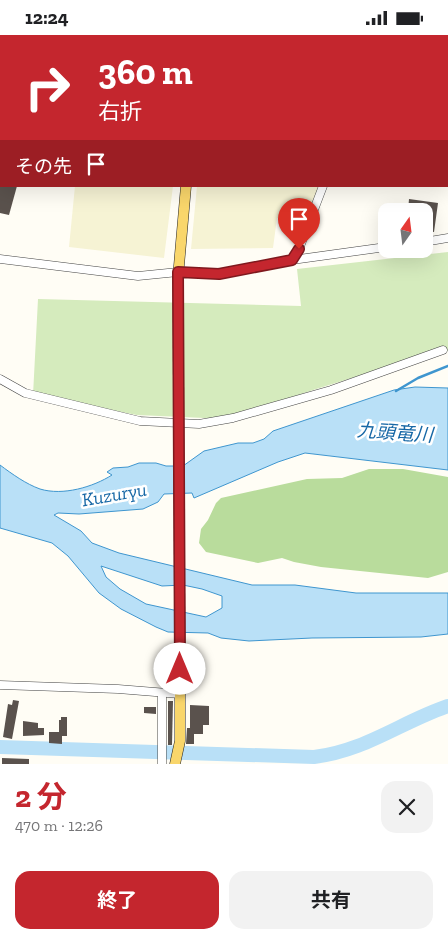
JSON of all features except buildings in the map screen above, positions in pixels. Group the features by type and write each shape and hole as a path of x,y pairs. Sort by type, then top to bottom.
{"main road":[{"path":"176,762 179,748 180,692 178,274 186,187"}],"street":[{"path":"292,260 299,249 323,187"},
{"path":"433,240 448,238"},
{"path":"0,259 138,276 219,274 292,260 378,248"},
{"path":"0,379 25,393 140,421 198,424 233,418 331,390 442,350"},
{"path":"0,685 118,689 162,693 180,692"},
{"path":"162,693 162,762"}],"shaded area":[{"path":"75,187 173,187 164,258 69,247"},
{"path":"197,187 319,187 305,221 277,218 273,248 191,249"}],"green space":[{"path":"448,252 448,351 442,350 227,419 137,415 33,395 38,299 301,306 297,269 395,258 433,258 433,254"},
{"path":"369,469 403,469 448,477 448,572 428,578 321,567 282,558 258,563 206,552 199,543 201,529 221,498 307,479 342,478"}],"water":[{"path":"415,387 448,388 448,470 305,453 278,462 194,498 192,493 164,494 158,502 143,509 79,514 58,513 54,515 81,531 92,543 119,553 252,585 295,585 356,593 448,593 448,634 421,637 312,638 249,641 221,638 208,633 168,632 121,609 99,593 68,556 52,543 0,528 0,465 24,482 40,489 68,491 87,487 112,475 107,472 113,468 128,467 139,463 183,466 204,451 238,443 253,443 264,439 273,431 394,390","holes":["101,566 162,586 183,585 222,596 222,608 206,617 146,604 120,589 106,577"]}],"waterway":[{"path":"396,391 418,378 448,366"},
{"path":"0,747 314,757 350,749 448,706"}],"route":[{"path":"180,669 178,272 219,274 292,260 299,249"}],"water label":[{"name":"九頭竜川","path":"395,432"},
{"name":"Kuzuryu","path":"114,494"}]}
